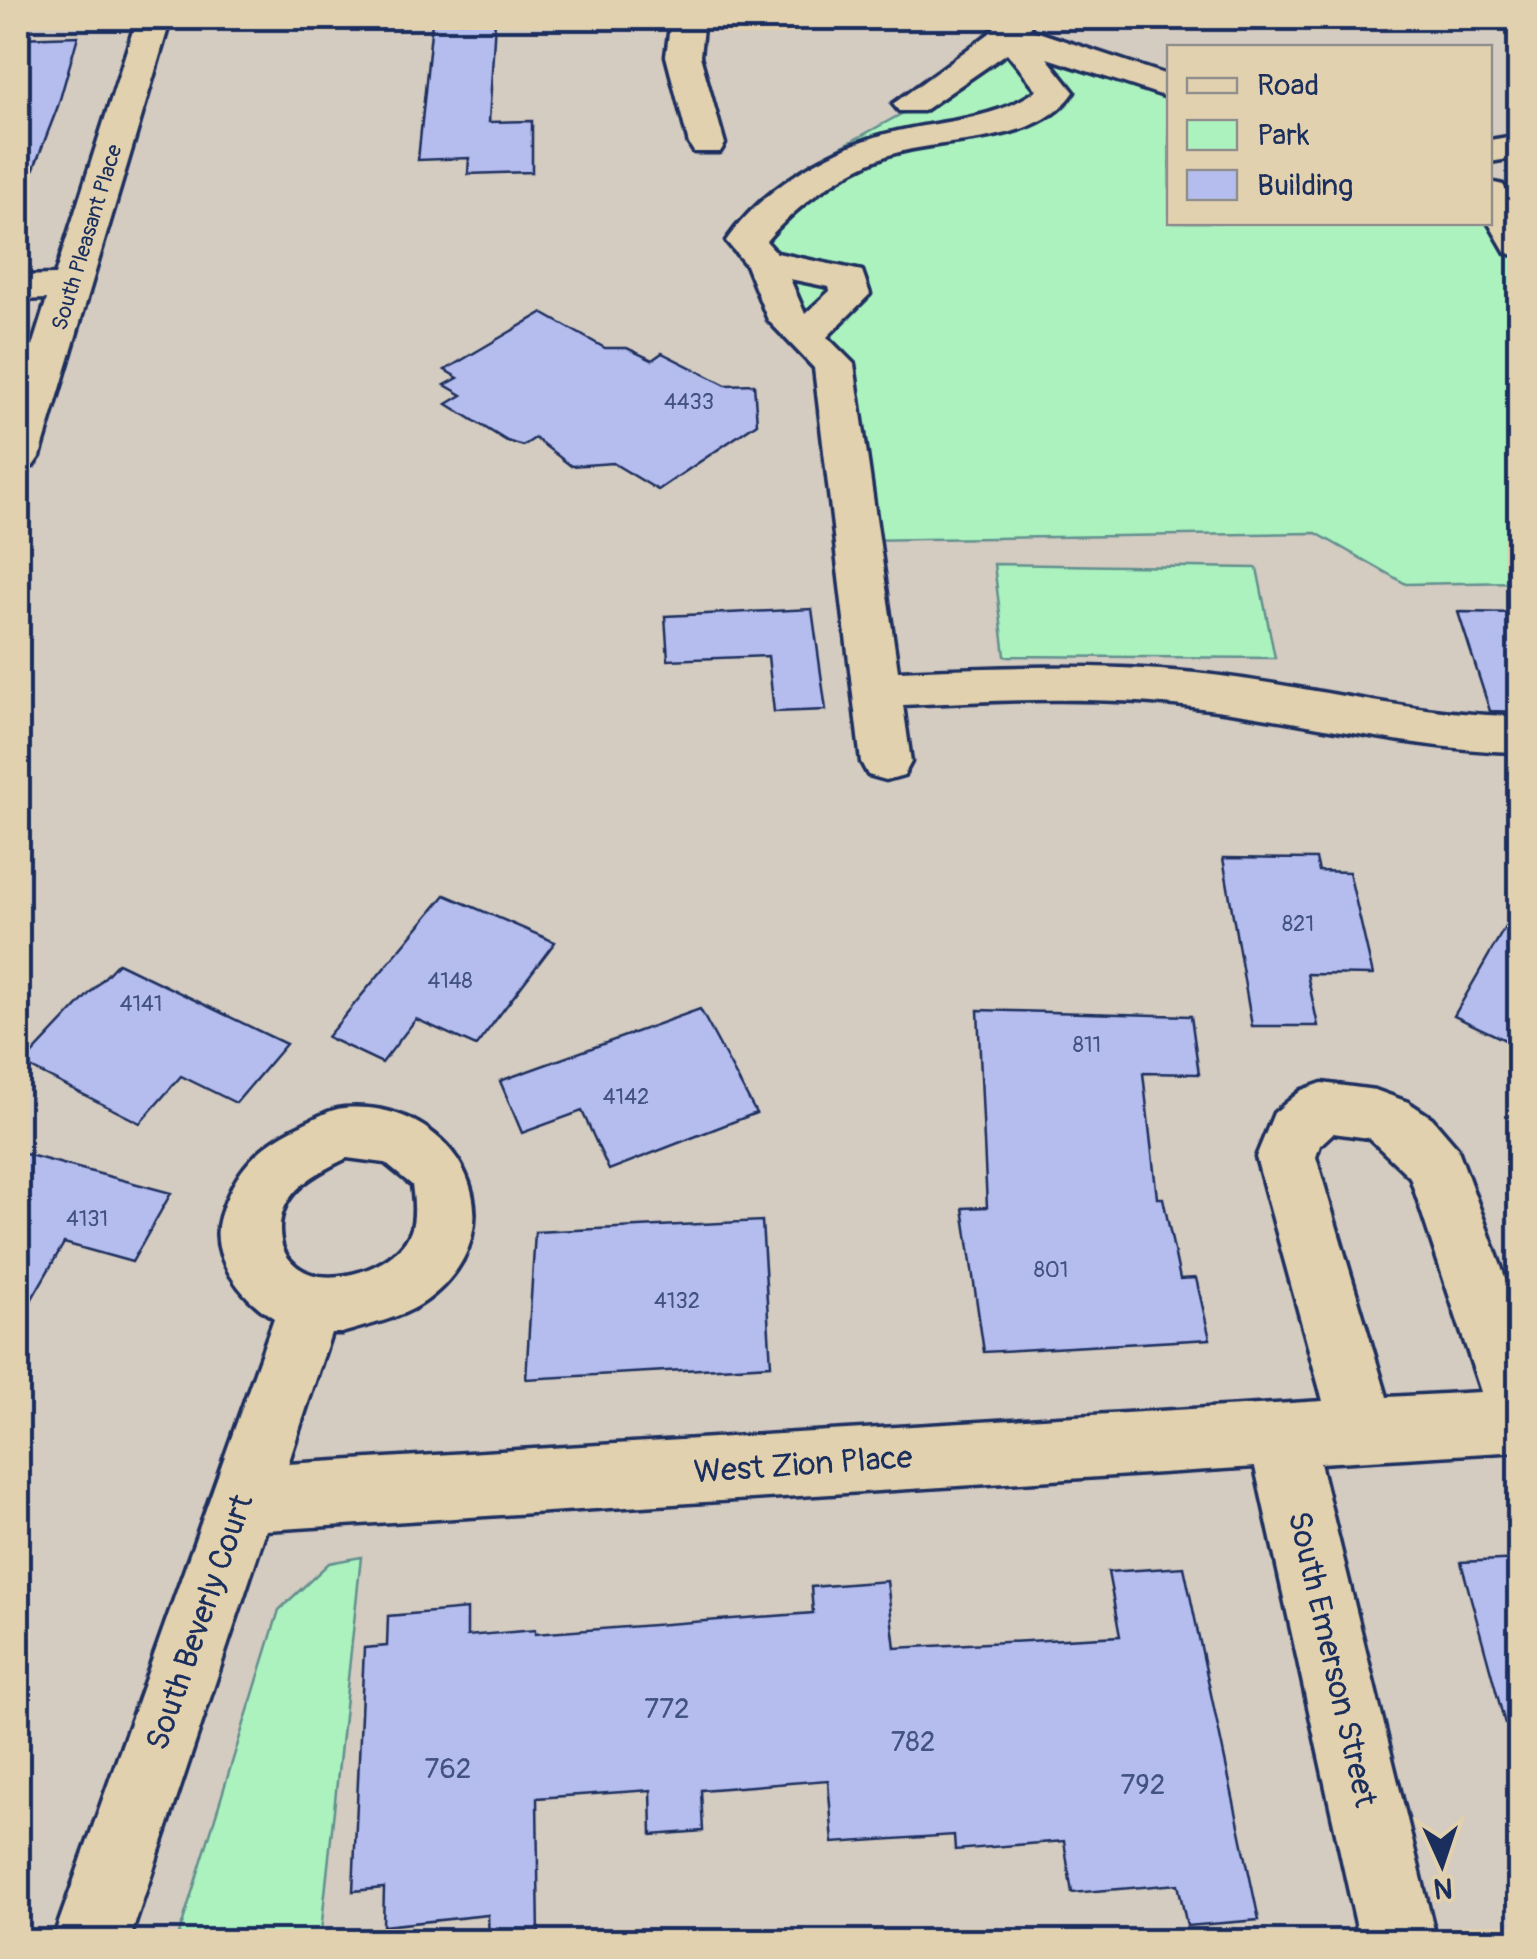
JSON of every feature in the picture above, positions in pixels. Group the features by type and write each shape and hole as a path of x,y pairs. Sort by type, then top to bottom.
{"street":[{"name":"South Pleasant Place","path":"18,456 154,18"},
{"path":"687,18 683,56 707,144"},
{"path":"1003,23 1167,87"},
{"path":"911,104 1003,23"},
{"path":"886,762 834,364 803,338 782,312 764,262 745,241 760,220 840,164 874,148 1006,123 1038,110 1057,92 1003,23"},
{"path":"1492,151 1520,146"},
{"path":"1492,197 1520,245"},
{"path":"764,262 848,278 850,294 803,338"},
{"path":"18,288 71,286"},
{"path":"878,688 992,684 1194,690 1356,715 1423,732 1520,734"},
{"path":"1364,1430 1286,1157 1295,1131 1322,1108 1371,1112 1410,1130 1436,1165 1520,1412"},
{"name":"South Beverly Court","path":"90,1942 310,1304"},
{"name":"West Zion Place","path":"241,1500 1520,1420"},
{"name":"South Emerson Street","path":"1280,1435 1400,1942"}],"green space":[{"path":"1017,35 1167,86 1167,225 1492,224 1519,245 1519,582 1406,584 1316,533 859,540 834,364 745,241 808,165 914,107"},
{"path":"994,564 1257,568 1275,658 1005,656"},
{"path":"361,1557 320,1941 177,1941 279,1610 329,1563"}],"building":[{"path":"495,20 489,122 532,121 532,172 468,174 469,158 418,160 432,22"},
{"path":"78,36 58,106 24,194 18,192 18,38"},
{"path":"542,313 605,348 627,348 652,360 662,353 726,385 754,384 757,423 658,490 613,463 571,466 535,438 523,446 507,441 447,404 462,395 445,385 458,378 445,370"},
{"path":"812,609 826,710 774,712 768,656 668,660 665,616"},
{"path":"1458,612 1520,613 1520,712 1490,711"},
{"path":"1223,858 1316,859 1319,871 1349,872 1373,975 1307,974 1318,1026 1252,1026"},
{"path":"445,895 555,942 476,1046 416,1019 382,1063 327,1037"},
{"path":"1520,901 1520,1047 1454,1016"},
{"path":"118,963 286,1044 236,1103 181,1076 140,1123 23,1064"},
{"path":"700,1009 756,1113 609,1170 582,1111 522,1133 500,1081"},
{"path":"978,1010 1191,1016 1199,1074 1143,1073 1157,1198 1163,1198 1180,1279 1196,1278 1210,1339 984,1352 963,1208 987,1207"},
{"path":"18,1152 171,1193 132,1262 64,1243 18,1323"},
{"path":"762,1221 771,1365 526,1379 535,1232"},
{"path":"1520,1559 1520,1723 1505,1724 1461,1562"},
{"path":"1184,1567 1259,1920 1187,1926 1178,1884 1072,1893 1064,1841 955,1850 954,1835 833,1843 828,1780 701,1790 703,1831 652,1835 651,1790 537,1798 539,1939 489,1942 488,1915 383,1926 384,1888 353,1891 364,1648 387,1646 388,1616 467,1609 467,1636 535,1630 535,1634 813,1613 811,1587 887,1581 895,1648 1120,1636 1108,1572"}]}
